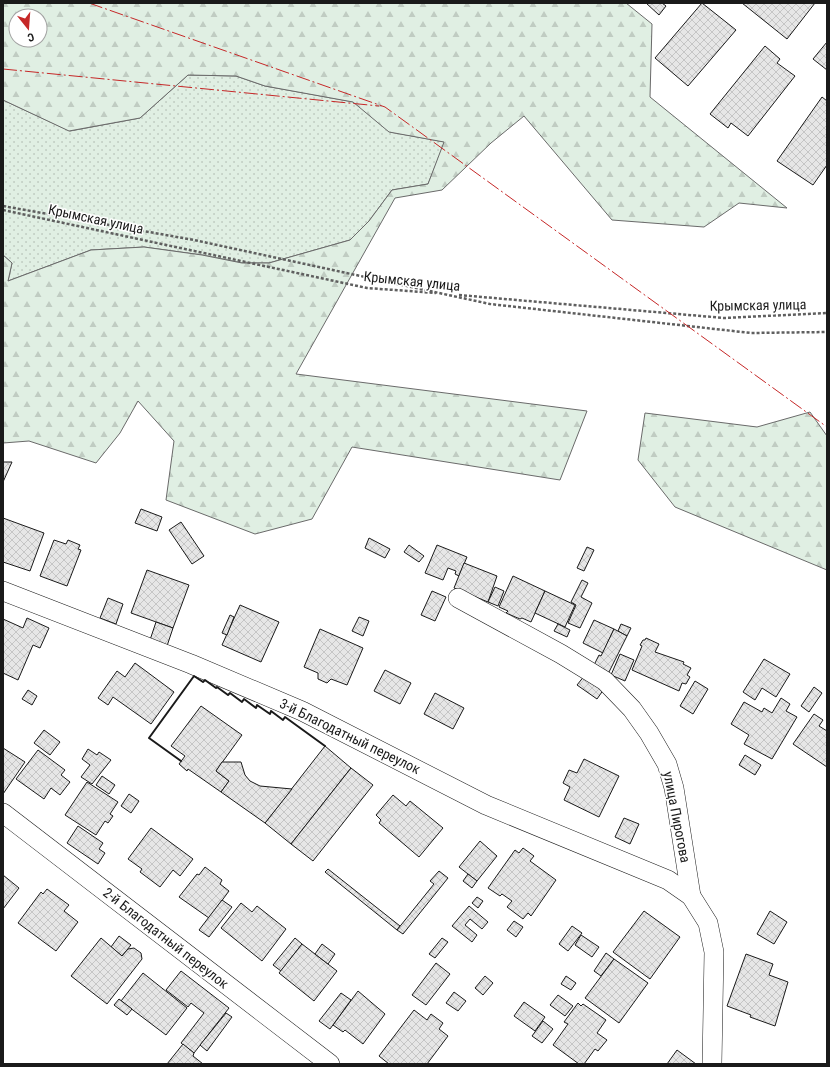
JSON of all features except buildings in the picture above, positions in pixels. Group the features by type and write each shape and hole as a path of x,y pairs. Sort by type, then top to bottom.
{"street":[{"name":"3-й Благодатный переулок","path":"3,591 191,664 302,711 486,805 668,880 691,896"},
{"name":"улица Пирогова","path":"458,598 561,654 605,681 632,709 649,733 667,764 674,788 691,896 708,923 714,952 712,1064"},
{"name":"2-й Благодатный переулок","path":"3,813 330,1064"}],"path":[{"path":"3,206 194,240 490,304 751,333 827,332"},
{"name":"Крымская улица","path":"3,210 367,288 724,318 827,313"}],"green space":[{"path":"3,3 626,3 652,24 650,97 787,208 739,203 704,227 612,220 524,116 491,143 442,190 395,198 296,374 587,411 560,480 352,447 312,519 255,534 166,500 174,441 138,401 120,433 96,463 29,441 3,443 3,255 12,263 8,281 91,250 144,247 202,255 242,263 269,263 350,240 369,221 392,190 428,184 444,142 389,132 353,102 265,86 236,76 188,75 140,118 69,131 3,100"},
{"path":"188,75 236,76 265,86 354,102 390,132 445,142 428,184 392,190 369,221 350,240 269,263 242,263 202,255 144,247 91,250 8,281 12,263 3,255 3,100 70,131 140,118"},
{"path":"810,412 827,436 827,570 675,507 638,460 645,413 757,427"}],"wall":[{"path":"181,761 149,738 194,676 203,682 205,680 228,695 230,693 242,702 244,699 256,708 257,705 270,714 271,711 283,720 285,717 325,746"}],"power":[{"path":"89,3 385,107 827,427"},
{"path":"3,69 379,106"}]}
